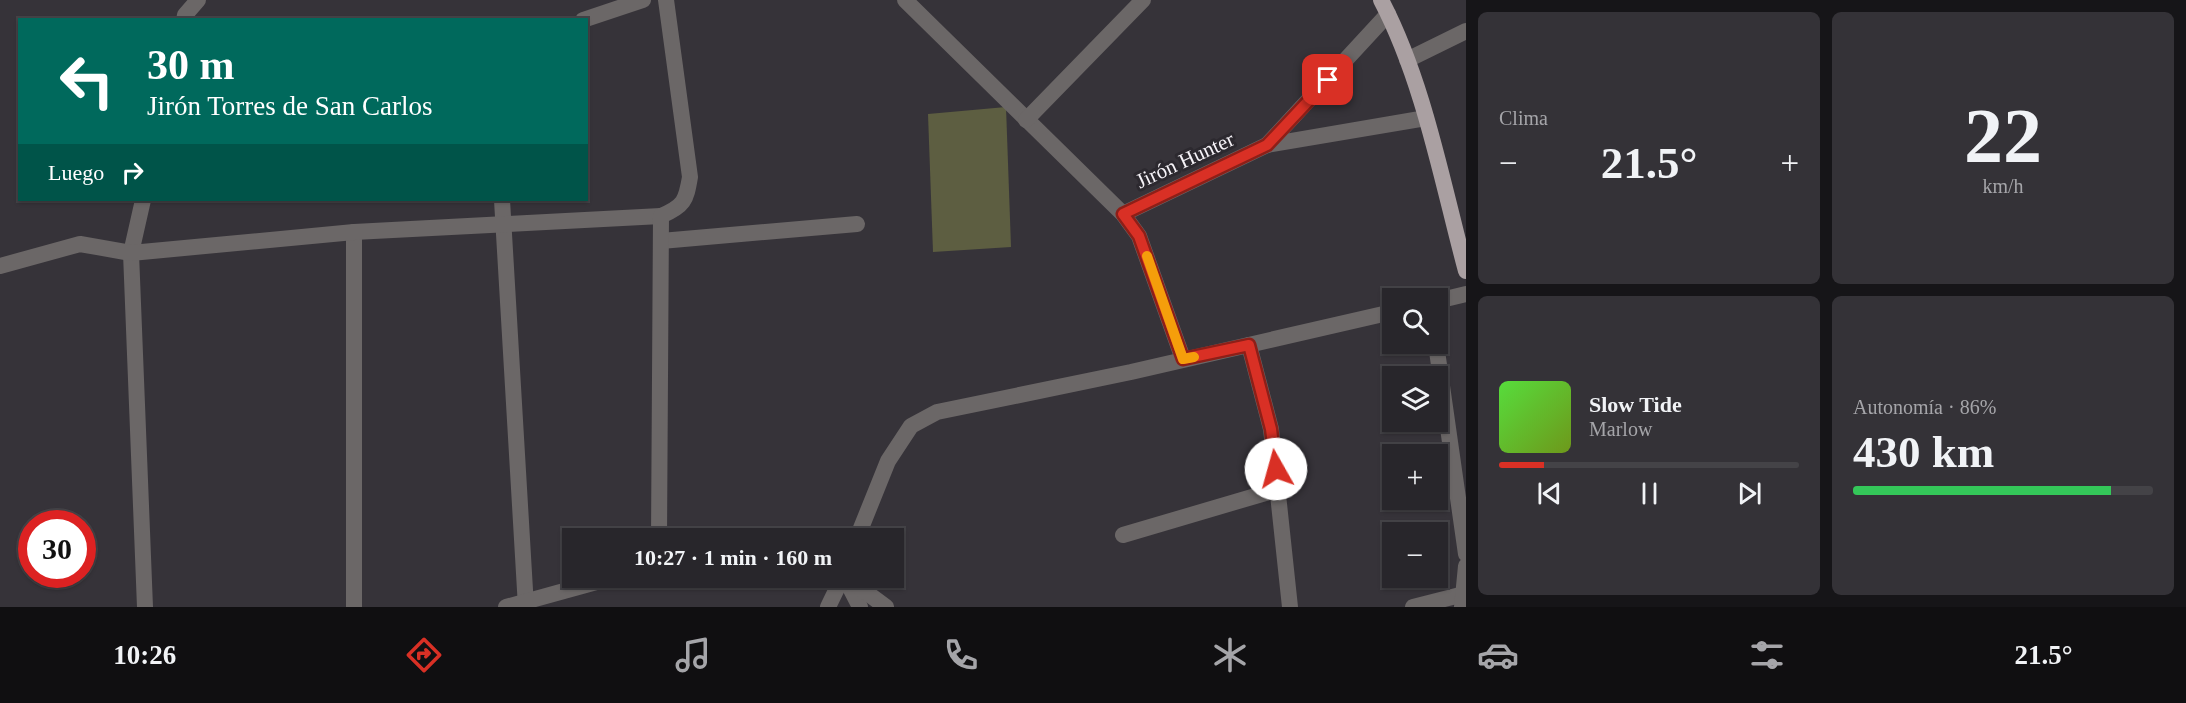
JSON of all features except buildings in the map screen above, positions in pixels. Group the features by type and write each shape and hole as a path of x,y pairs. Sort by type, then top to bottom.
{"highway":[{"path":"1385,7 1407,60 1426,118 1466,271"}],"street":[{"path":"184,18 184,15 198,0"},
{"path":"588,18 643,0"},
{"path":"0,266 81,244 131,252 354,232 661,216 676,209 686,199 690,177 666,0"},
{"path":"905,0 1123,214 1139,236 1183,359"},
{"path":"1026,120 1143,0"},
{"name":"Jirón Hunter","path":"1267,145 1385,7"},
{"path":"1407,60 1466,31"},
{"name":"Jirón Hunter","path":"1123,214 1267,145 1426,118"},
{"path":"143,201 131,252 145,607"},
{"path":"502,201 525,604"},
{"path":"659,528 661,216"},
{"path":"661,241 857,224"},
{"path":"354,232 354,607"},
{"path":"1448,299 1466,294"},
{"path":"861,528 888,461 911,426 937,412 1382,314"},
{"path":"1249,345 1271,429 1290,607"},
{"path":"1437,354 1466,554"},
{"path":"1123,535 1279,489"},
{"path":"1413,607 1463,601 1466,566"},
{"path":"506,607 525,604 578,588"},
{"path":"828,607 839,588"},
{"path":"850,588 860,607"},
{"path":"859,588 886,607"}],"green space":[{"path":"1006,107 1011,247 933,252 928,114"}],"slow traffic":[{"path":"1147,256 1183,359 1194,357"}],"route":[{"path":"1276,469 1271,429 1249,345 1183,359 1139,236 1123,214 1267,145 1328,80"}]}
